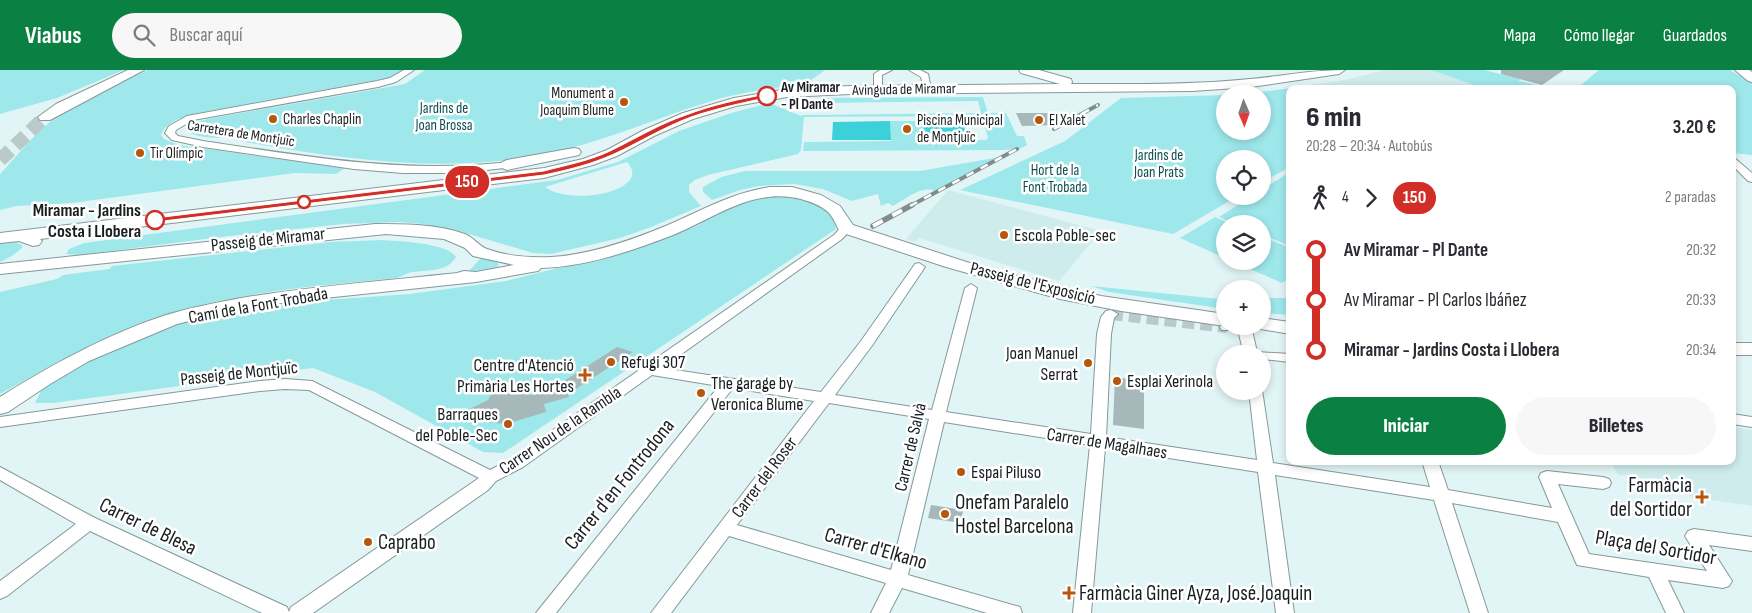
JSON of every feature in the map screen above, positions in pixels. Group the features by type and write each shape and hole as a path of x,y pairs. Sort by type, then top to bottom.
{"street":[{"path":"45,117 61,107 138,70"},
{"name":"Carretera de Montjuïc","path":"410,70 393,80 378,84 190,118 172,128 170,134 175,138 203,144 354,166 403,170 504,172"},
{"path":"878,90 878,74 888,70"},
{"path":"913,70 925,76 927,89"},
{"path":"1008,88 1013,82 1015,70"},
{"path":"1025,70 1087,88"},
{"name":"Avinguda de Miramar","path":"0,267 15,241 96,228 504,172 544,173 588,162 612,153 649,133 688,116 755,98 796,92 1192,87 1294,78 1338,70"},
{"path":"1741,70 1752,78"},
{"path":"1736,163 1752,179"},
{"path":"502,266 560,261 652,237 684,225 732,199 753,193 779,191 805,195 825,202 839,213 846,228"},
{"name":"Passeig de l'Exposició","path":"846,228 942,260 1062,293 1216,323"},
{"name":"Carrer Nou de la Rambla","path":"298,613 482,486 490,477 517,463 838,237 846,228"},
{"name":"Passeig de Miramar","path":"0,267 375,229 431,232 458,238 475,244 479,252 502,266"},
{"name":"Passeig de Miramar","path":"15,241 32,262 52,262"},
{"path":"430,283 458,272 471,263 479,252"},
{"name":"Camí de la Font Trobada","path":"0,407 43,379 82,357 170,320 214,309 287,296 476,277 502,266"},
{"name":"Carrer del Roser","path":"660,613 866,344 919,267"},
{"path":"458,272 462,276 476,277"},
{"name":"Carrer de Salvà","path":"880,613 898,578 971,288"},
{"path":"1082,613 1098,441 1104,334 1108,317 1111,314"},
{"path":"1271,325 1286,327"},
{"path":"1736,349 1752,349"},
{"path":"1271,356 1286,358"},
{"name":"Carrer de Magalhaes","path":"649,370 728,384 938,413 1565,517"},
{"name":"Carrer d'en Fontrodona","path":"545,613 728,384"},
{"name":"Passeig de Montjuïc","path":"0,422 268,385 312,386 490,477"},
{"path":"1257,400 1285,613"},
{"path":"1736,420 1752,422"},
{"path":"1431,465 1479,613"},
{"name":"Carrer de Blesa","path":"0,473 89,523 280,613"},
{"name":"Plaça del Sortidor","path":"1603,483 1547,477 1583,560 1723,582 1694,536 1752,544"},
{"path":"0,591 89,523"},
{"name":"Carrer d'Elkano","path":"725,528 1014,613"},
{"path":"1655,571 1676,613"}],"shaded area":[{"path":"1385,70 1431,70 1474,85 1312,85 1344,80"},
{"path":"890,121 891,140 832,140 833,122"},
{"path":"922,121 963,121 967,139 925,139"},
{"name":"Escola Poble-sec","path":"948,190 1101,231 1059,281 919,238 915,242 906,239"},
{"path":"1736,427 1752,430 1752,506 1690,497 1683,485 1618,475 1612,465 1736,465"}],"green space":[{"path":"0,70 124,70 57,98 0,114"},
{"name":"Tir Olímpic","path":"148,70 403,70 392,77 373,81 193,114 170,124 161,135 164,139 179,145 345,168 336,174 295,173 72,203 17,206 0,210 0,174 42,129 79,103"},
{"name":"Jardins de Joan Brossa","path":"425,70 825,70 812,80 800,85 759,90 718,99 605,138 567,149 487,162 447,164 365,160 245,142 255,136 209,137 192,134 186,130 193,123 207,119 405,84"},
{"path":"1431,70 1484,70 1538,85 1474,85"},
{"path":"1599,70 1730,70 1752,83 1752,155 1736,153 1736,85 1581,85"},
{"name":"Jardins de Joan Prats","path":"1286,89 1286,169 1271,178 1271,150 1216,150 1216,205 1223,205 1173,234 960,190 1065,141 1121,98 1216,95 1216,140 1271,140 1271,91"},
{"path":"983,97 988,113 1006,113 1017,136 1024,136 1027,145 1020,149 1003,150 803,151 804,142 891,141 890,121 922,121 925,140 986,140 988,138 982,116 804,117 801,150 798,154 708,175 695,180 689,185 689,192 701,206 620,238 551,254 533,253 459,231 423,224 399,222 343,224 80,255 66,254 69,249 84,243 557,180 618,162 679,131 731,113 770,103 801,116 981,113 978,101 818,103 814,102 815,98","holes":["627,162 632,172 629,181 620,187 590,195 557,193 545,187"]},
{"path":"1000,157 936,191 919,191 893,206 888,203 881,206 878,194 852,201 823,189 794,184 759,186 740,190 712,200 703,192 703,187 721,177 745,171 920,171"},
{"path":"1286,175 1286,244 1271,238 1271,215 1222,215 1238,205 1271,205 1271,184"},
{"path":"764,195 797,197 819,204 828,209 834,218 836,229 503,453 483,452 375,392 313,368 53,403 35,403 44,385 116,347 160,330 196,319 297,302 410,294 506,281 633,249 699,225 724,208"},
{"path":"1215,217 1216,217 1216,254 1180,238"},
{"path":"382,240 434,246 451,252 456,257 443,268 412,272 397,278 270,292 177,311 146,321 108,337 72,354 0,394 0,292 57,279 63,275 109,269 112,266 331,242"},
{"path":"1271,240 1286,246 1286,280 1282,283 1252,270 1271,270"},
{"path":"13,241 22,245 22,248 0,262 0,242"},
{"path":"481,258 497,262 499,266 468,272"},
{"path":"1091,286 1216,299 1216,308 1109,292"},
{"path":"1271,298 1286,298 1286,315 1271,314"}],"building":[{"path":"1501,70 1564,70 1542,85 1501,74"},
{"name":"El Xalet","path":"1016,113 1059,113 1058,125 1022,126"},
{"name":"Centre d'Atenció Primària Les Hortes","path":"617,347 633,352 568,394 569,397 544,404 546,412 506,424 449,419 488,400 493,391 534,395 547,392"},
{"path":"1115,377 1144,381 1144,429 1113,425"},
{"name":"Onefam Paralelo Hostel Barcelona","path":"931,505 963,510 961,523 928,518"}],"tunnel":[{"path":"0,160 45,117"},
{"path":"1111,314 1216,326"}],"railway":[{"path":"1054,129 1098,105"},
{"path":"910,206 1017,149"},
{"path":"873,226 912,205"}],"bus line":[{"name":"150","path":"155,220 544,173 588,162 612,153 649,133 688,116 734,102 767,96"}],"place":[{"name":"Av Miramar - Pl Dante","path":"767,96"},
{"name":"Monument a Joaquim Blume","path":"624,102"},
{"name":"Charles Chaplin","path":"273,119"},
{"name":"El Xalet","path":"1039,120"},
{"name":"Piscina Municipal de Montjuïc","path":"907,129"},
{"name":"Tir Olímpic","path":"140,153"},
{"name":"Miramar - Jardins Costa i Llobera","path":"155,220"},
{"name":"Escola Poble-sec","path":"1004,235"},
{"name":"Refugi 307","path":"611,362"},
{"name":"Joan Manuel Serrat","path":"1088,363"},
{"name":"Centre d'Atenció Primària Les Hortes","path":"585,375"},
{"name":"Esplai Xerinola","path":"1117,381"},
{"name":"The garage by Veronica Blume","path":"701,393"},
{"name":"Barraques del Poble-Sec","path":"508,424"},
{"name":"Espai Piluso","path":"961,472"},
{"name":"Farmàcia del Sortidor","path":"1702,497"},
{"name":"Onefam Paralelo Hostel Barcelona","path":"945,514"},
{"name":"Caprabo","path":"368,542"},
{"name":"Farmàcia Giner Ayza, José.Joaquin","path":"1069,593"}],"park label":[{"name":"Hort de la Font Trobada","path":"1055,178"}]}
